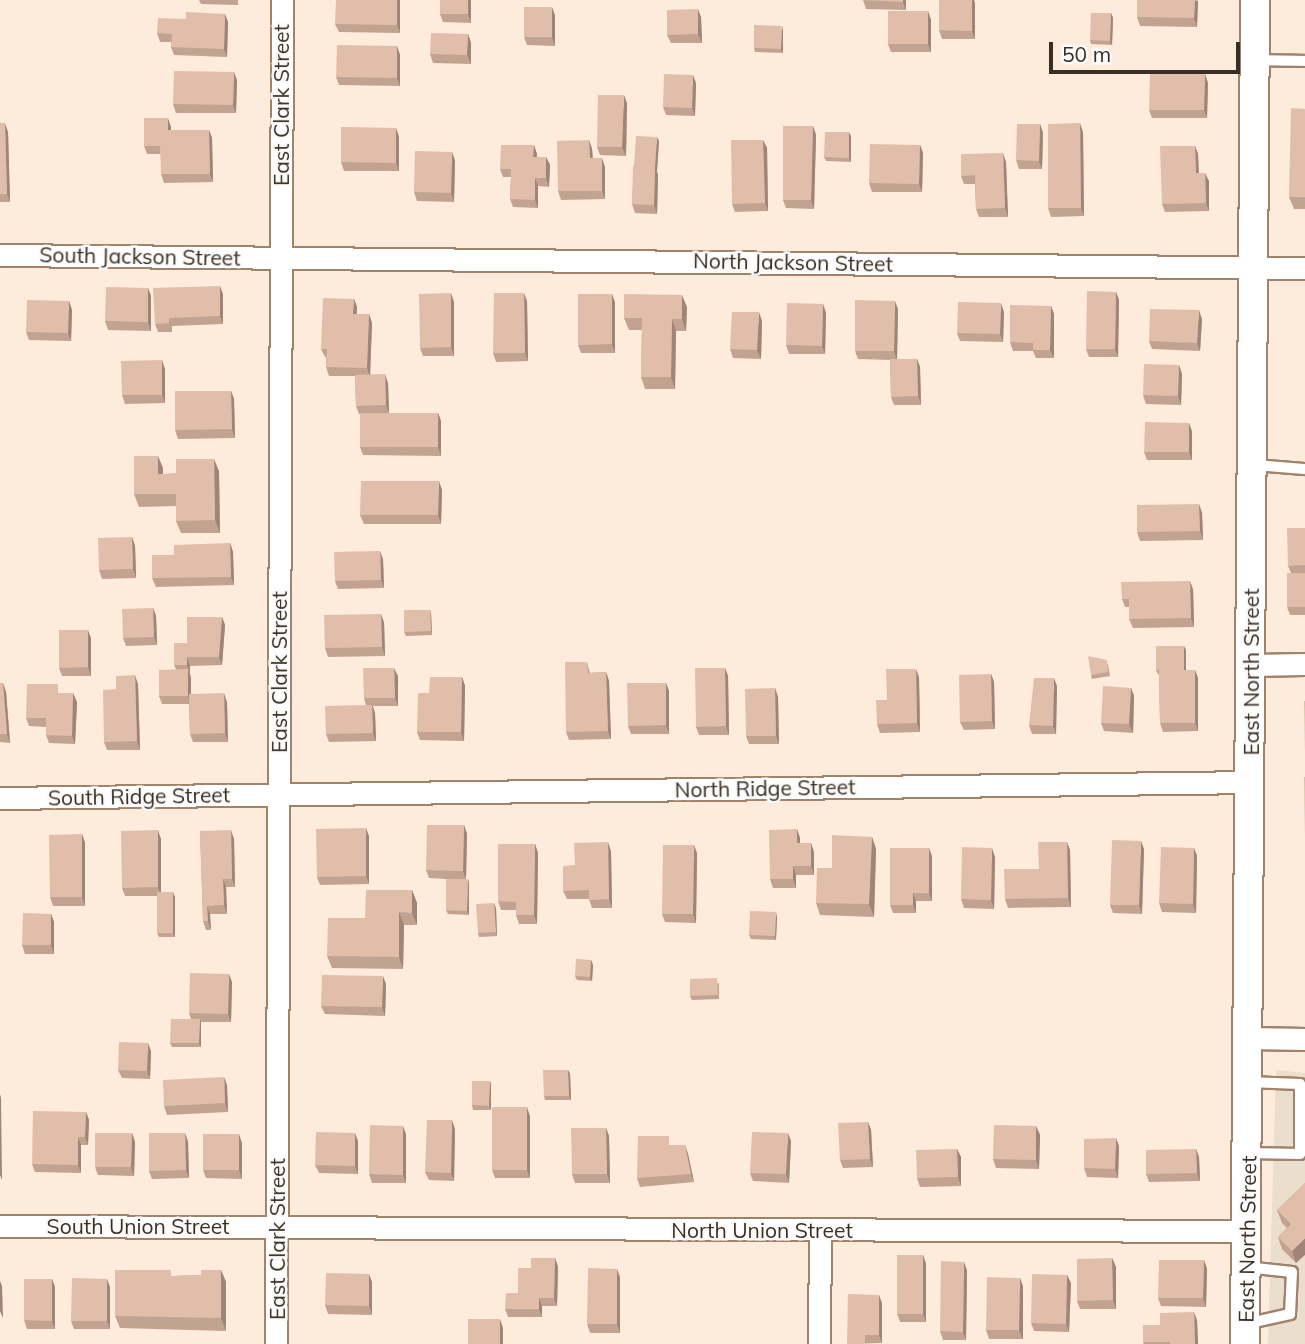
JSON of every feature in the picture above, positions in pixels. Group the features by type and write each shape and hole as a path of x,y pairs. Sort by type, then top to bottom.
{"street":[{"name":"East Clark Street","path":"276,1344 282,0"},
{"name":"East North Street","path":"1245,1334 1255,0"},
{"name":"South Jackson Street","path":"0,255 281,258"},
{"name":"North Jackson Street","path":"281,258 1305,268"},
{"path":"1251,665 1305,664"},
{"name":"North Ridge Street","path":"279,793 1251,782"},
{"name":"South Ridge Street","path":"0,798 279,793"},
{"path":"1249,1038 1305,1039"},
{"name":"South Union Street","path":"0,1226 277,1226"},
{"name":"North Union Street","path":"277,1226 820,1231 1247,1231"},
{"path":"819,1344 820,1231"}],"lane":[{"path":"1254,60 1305,61"},
{"path":"1251,465 1305,469"},
{"path":"1248,1082 1300,1084 1300,1154 1248,1153"},
{"path":"1245,1334 1290,1314 1292,1272 1246,1267"}],"shaded area":[{"path":"1276,1070 1305,1073 1305,1344 1268,1344"}],"building":[{"path":"336,0 397,0 397,25 335,24"},
{"path":"440,0 468,0 468,14 440,14"},
{"path":"863,0 903,0 903,2"},
{"path":"939,0 972,0 972,31 939,30"},
{"path":"1137,0 1195,0 1194,18 1137,17"},
{"path":"524,7 552,7 552,37 524,37"},
{"path":"698,9 698,34 667,35 667,10"},
{"path":"888,11 928,11 928,44 888,44"},
{"path":"186,12 225,14 224,49 171,47 172,34 157,33 158,18 186,19"},
{"path":"1091,13 1111,13 1110,41 1090,40"},
{"path":"754,25 782,26 781,49 754,48"},
{"path":"431,33 468,34 467,55 430,54"},
{"path":"337,45 397,46 397,78 336,77"},
{"path":"174,71 234,72 233,105 173,104"},
{"path":"664,74 693,75 692,108 663,107"},
{"path":"1150,74 1205,74 1204,110 1149,110"},
{"path":"598,95 624,95 622,147 597,147"},
{"path":"1291,108 1305,109 1305,197 1289,197"},
{"path":"144,118 168,118 168,130 209,130 210,174 161,174 160,146 144,146"},
{"path":"0,123 5,123 7,194 0,194"},
{"path":"1080,123 1081,208 1048,208 1048,124"},
{"path":"1017,124 1040,124 1039,161 1016,160"},
{"path":"783,126 813,126 811,200 783,200"},
{"path":"341,127 396,128 396,163 341,162"},
{"path":"825,132 849,132 849,158 824,157"},
{"path":"636,136 657,137 655,167 634,166"},
{"path":"589,140 590,158 602,158 602,191 558,191 557,141"},
{"path":"731,140 763,140 765,203 732,204"},
{"path":"870,144 920,145 919,184 869,183"},
{"path":"501,145 534,145 533,157 546,157 546,178 535,178 535,200 510,199 511,169 500,169"},
{"path":"1160,146 1195,146 1196,173 1205,173 1206,203 1162,204"},
{"path":"415,151 452,152 451,193 414,192"},
{"path":"1003,153 1005,208 976,209 975,175 961,176 961,154"},
{"path":"633,166 655,166 654,205 632,204"},
{"path":"220,286 220,316 169,318 169,323 155,324 153,288"},
{"path":"106,287 148,288 148,322 105,321"},
{"path":"1087,291 1116,292 1115,349 1086,349"},
{"path":"451,293 451,347 420,348 419,294"},
{"path":"494,293 524,293 525,353 493,353"},
{"path":"578,294 612,294 612,344 578,345"},
{"path":"624,294 682,295 682,319 672,319 671,377 641,377 642,318 624,318"},
{"path":"323,298 354,299 353,314 369,314 367,368 326,367 327,349 321,349"},
{"path":"27,300 69,301 68,333 26,332"},
{"path":"855,300 895,301 894,351 855,351"},
{"path":"958,302 1001,303 1000,334 957,333"},
{"path":"787,303 823,304 822,346 786,345"},
{"path":"1010,305 1051,306 1050,350 1033,350 1033,343 1010,342"},
{"path":"1150,309 1199,310 1197,343 1149,341"},
{"path":"732,312 759,312 757,350 730,349"},
{"path":"890,359 917,359 918,396 891,397"},
{"path":"162,360 162,395 122,395 121,361"},
{"path":"1144,364 1179,365 1178,396 1143,395"},
{"path":"385,374 386,405 356,406 355,375"},
{"path":"175,391 231,391 232,429 175,430"},
{"path":"360,413 438,413 438,447 360,447"},
{"path":"1145,422 1189,423 1189,452 1144,452"},
{"path":"134,456 158,456 158,474 176,474 176,459 214,459 215,520 176,521 176,494 134,494"},
{"path":"361,481 439,481 438,515 360,515"},
{"path":"1199,504 1200,531 1137,532 1137,505"},
{"path":"1287,528 1305,528 1305,565 1288,566"},
{"path":"132,537 133,569 99,570 98,538"},
{"path":"230,543 231,577 152,578 152,555 174,555 174,545"},
{"path":"380,551 381,580 335,581 334,552"},
{"path":"1287,573 1305,573 1305,607 1287,607"},
{"path":"1190,581 1191,618 1129,619 1129,599 1122,599 1121,582"},
{"path":"153,608 154,637 123,638 122,609"},
{"path":"404,610 430,610 431,631 404,632"},
{"path":"381,614 382,647 325,648 324,615"},
{"path":"187,617 222,617 219,657 187,657 187,665 174,665 174,643 187,643"},
{"path":"59,630 88,630 88,667 59,668"},
{"path":"1156,646 1184,646 1184,670 1156,670"},
{"path":"1088,656 1107,660 1108,672 1091,675"},
{"path":"565,662 587,662 588,673 606,672 608,731 566,732"},
{"path":"363,668 394,668 395,698 364,698"},
{"path":"695,668 725,668 726,726 696,727"},
{"path":"188,669 188,696 159,696 159,670"},
{"path":"886,669 916,669 917,723 877,724 876,700 887,700"},
{"path":"1159,670 1195,670 1195,723 1160,723"},
{"path":"991,674 992,721 960,722 959,675"},
{"path":"135,675 137,741 104,742 103,690 116,689 116,676"},
{"path":"430,677 462,677 461,732 417,732 418,693 429,693"},
{"path":"1034,678 1054,678 1053,726 1029,725"},
{"path":"0,683 3,683 7,734 0,734"},
{"path":"627,683 666,683 666,725 628,726"},
{"path":"27,684 58,684 58,693 73,693 72,736 46,735 46,718 26,718"},
{"path":"1103,686 1131,688 1129,724 1101,723"},
{"path":"775,688 776,736 746,736 745,689"},
{"path":"224,693 225,733 190,734 189,694"},
{"path":"372,705 373,733 326,734 325,706"},
{"path":"427,825 464,825 463,871 426,870"},
{"path":"366,828 366,876 317,877 316,829"},
{"path":"797,829 797,843 811,843 811,866 793,866 793,879 770,879 769,830"},
{"path":"158,830 158,887 122,888 121,831"},
{"path":"231,830 232,879 223,879 224,905 207,906 208,921 203,921 200,831"},
{"path":"82,834 82,897 50,897 49,835"},
{"path":"832,835 872,837 869,904 816,903 817,868 832,868"},
{"path":"1112,840 1141,841 1139,905 1110,905"},
{"path":"608,842 609,899 589,900 589,890 563,891 563,866 575,865 574,843"},
{"path":"1038,842 1067,842 1068,898 1005,899 1004,869 1039,869"},
{"path":"498,844 535,844 534,915 516,915 516,902 498,901"},
{"path":"663,845 694,845 693,914 662,914"},
{"path":"962,847 992,848 991,900 961,899"},
{"path":"1161,847 1194,848 1193,904 1159,903"},
{"path":"890,848 929,848 929,893 913,893 913,905 890,905"},
{"path":"446,879 468,879 467,911 446,910"},
{"path":"366,890 412,890 412,913 399,912 399,957 327,956 328,918 365,918"},
{"path":"157,892 173,892 173,933 157,933"},
{"path":"494,903 496,932 478,933 476,904"},
{"path":"750,911 776,912 775,936 749,935"},
{"path":"23,913 51,914 51,945 22,945"},
{"path":"576,959 591,960 590,977 575,976"},
{"path":"190,973 229,974 228,1014 189,1013"},
{"path":"322,975 383,976 382,1007 321,1006"},
{"path":"717,978 718,995 690,996 690,979"},
{"path":"171,1019 200,1019 199,1043 170,1043"},
{"path":"119,1042 148,1043 147,1071 118,1070"},
{"path":"543,1070 568,1070 569,1096 544,1096"},
{"path":"224,1077 225,1103 164,1106 163,1080"},
{"path":"472,1081 490,1081 489,1106 472,1105"},
{"path":"492,1107 527,1107 527,1170 492,1170"},
{"path":"33,1111 86,1112 85,1137 78,1137 78,1165 32,1164"},
{"path":"427,1120 452,1120 451,1173 425,1172"},
{"path":"868,1122 870,1159 840,1160 838,1123"},
{"path":"370,1125 403,1126 403,1175 369,1174"},
{"path":"994,1125 1036,1126 1036,1160 993,1159"},
{"path":"571,1128 606,1128 607,1174 572,1174"},
{"path":"316,1132 355,1133 355,1166 315,1165"},
{"path":"752,1132 788,1133 786,1174 750,1173"},
{"path":"95,1133 132,1133 131,1167 95,1167"},
{"path":"149,1133 185,1133 186,1170 149,1171"},
{"path":"203,1134 239,1134 239,1170 203,1170"},
{"path":"638,1136 669,1136 669,1145 685,1145 691,1174 637,1178"},
{"path":"1116,1138 1115,1169 1084,1168 1084,1139"},
{"path":"957,1149 958,1177 917,1178 916,1150"},
{"path":"1196,1149 1197,1173 1146,1174 1146,1150"},
{"path":"1305,1183 1305,1238 1292,1251 1278,1237 1291,1224 1277,1210"},
{"path":"897,1255 923,1255 923,1314 897,1314"},
{"path":"531,1258 555,1258 554,1298 539,1298 539,1309 505,1309 506,1293 518,1293 518,1268 531,1268"},
{"path":"1112,1258 1113,1300 1077,1301 1077,1259"},
{"path":"1159,1260 1204,1260 1203,1298 1158,1298"},
{"path":"941,1261 964,1262 963,1332 940,1331"},
{"path":"588,1268 617,1269 617,1324 587,1324"},
{"path":"115,1270 171,1270 171,1276 201,1275 201,1270 221,1270 221,1318 115,1316"},
{"path":"326,1273 369,1274 369,1306 325,1305"},
{"path":"1032,1274 1067,1275 1066,1324 1031,1323"},
{"path":"987,1277 1020,1278 1019,1330 986,1330"},
{"path":"72,1278 107,1279 107,1321 71,1321"},
{"path":"24,1279 52,1279 52,1321 24,1320"},
{"path":"848,1294 879,1295 879,1335 865,1335 865,1344 847,1344"},
{"path":"1194,1312 1195,1344 1143,1342 1143,1325 1160,1325 1160,1313"},
{"path":"468,1319 500,1319 500,1344 468,1344"}]}
